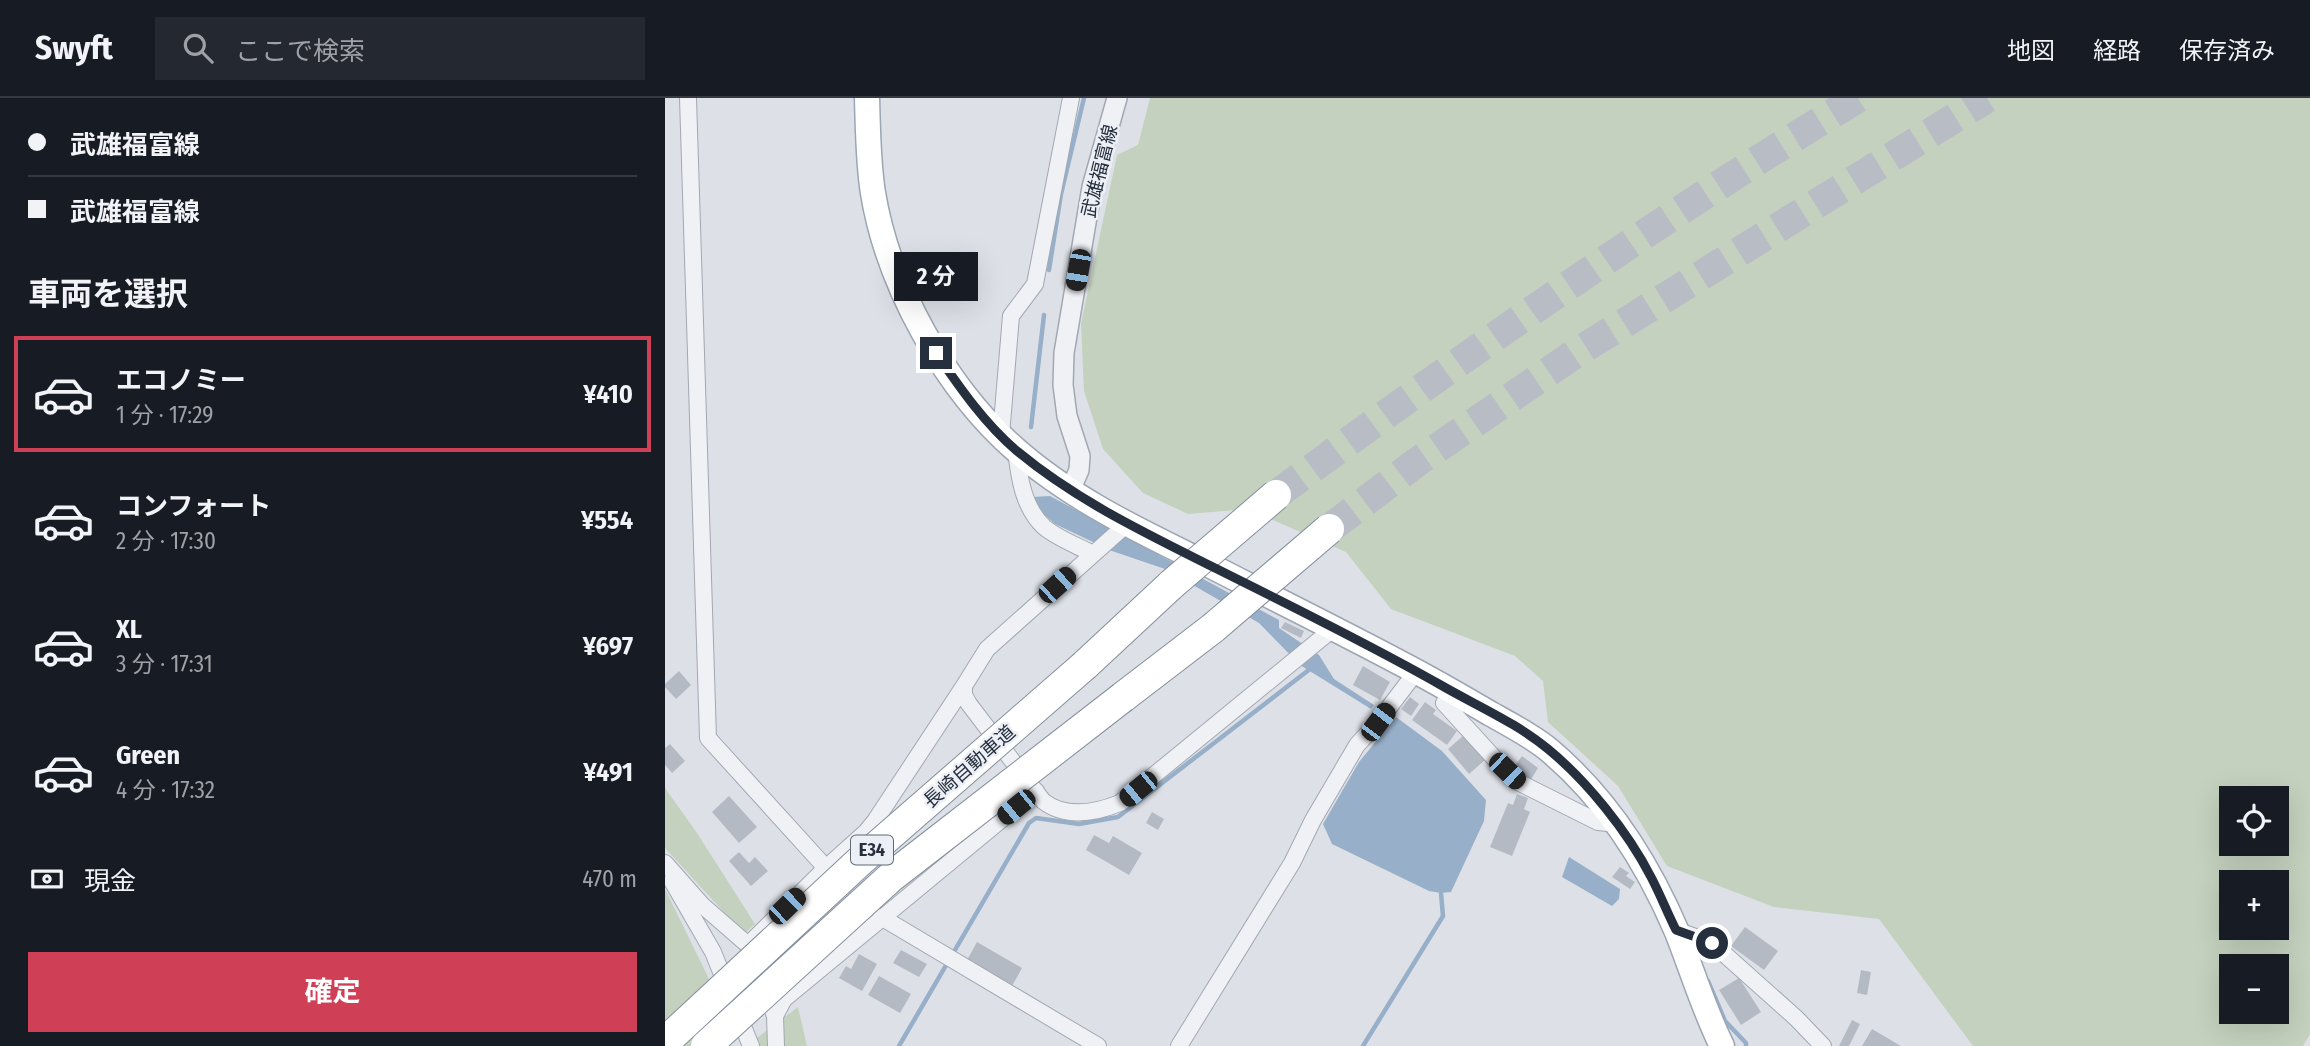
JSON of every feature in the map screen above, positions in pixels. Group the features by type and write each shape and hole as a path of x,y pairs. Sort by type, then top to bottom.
{"highway":[{"name":"長崎自動車道","path":"665,1042 860,862 1276,495"},
{"name":"長崎自動車道","path":"706,1046 891,877 1213,628 1329,529"}],"main road":[{"path":"867,98 873,194 887,248 908,300 936,353 972,404 1009,442 1070,491 1123,527 1326,635 1416,671 1548,749 1579,779 1618,824 1650,875 1676,930 1722,1046"}],"street":[{"path":"688,98 708,738 826,868"},
{"path":"1071,98 1035,284 1011,316 1009,442 1020,483 1032,512 1045,528 1095,552"},
{"name":"武雄福富線","path":"1070,491 1079,470 1080,456 1067,416 1063,384 1064,353 1092,187 1117,98"},
{"path":"748,945 866,832 987,649 1123,527"},
{"path":"964,686 964,695 969,704 1043,801 1053,809 1076,813 1096,812 1120,803 1326,635"},
{"path":"1179,1046 1292,863 1313,820 1357,745 1416,671"},
{"path":"1450,691 1444,702 1518,782 1598,822 1618,824"},
{"path":"775,1016 784,999 1036,791"},
{"path":"665,863 702,905 748,945 775,1016 776,1046"},
{"path":"665,869 713,952 751,1046"},
{"path":"881,917 1098,1046"},
{"path":"1676,930 1712,943 1796,1018 1822,1046"}],"green space":[{"path":"1150,98 2310,98 2310,1034 2303,1046 1973,1046 1879,919 1774,907 1667,866 1618,786 1548,722 1543,681 1515,656 1391,609 1346,552 1248,509 1188,514 1143,493 1103,449 1084,391 1081,324 1117,155 1138,145"},
{"path":"665,788 755,924 744,934 665,848"},
{"path":"665,889 710,981 692,996 714,1046 665,1046"},
{"path":"798,1007 807,1046 746,1046"}],"water":[{"path":"1050,496 1279,620 1279,628 1319,655 1334,679 1374,705 1371,709 1300,665 1259,623 1165,569 1112,551 1055,524 1039,510 1033,497"},
{"path":"1396,717 1442,751 1486,800 1484,821 1451,892 1429,891 1332,844 1323,824 1359,762"},
{"path":"1569,857 1620,889 1619,899 1612,906 1562,877"}],"building":[{"path":"1285,622 1304,631 1301,638 1281,628"},
{"path":"1363,666 1390,682 1380,700 1353,685"},
{"path":"679,671 691,685 676,699 665,684"},
{"path":"1410,697 1419,704 1411,716 1401,709"},
{"path":"1425,702 1436,710 1433,714 1457,731 1447,745 1412,720"},
{"path":"1464,735 1485,760 1469,774 1448,749"},
{"path":"670,744 685,761 672,773 665,765 665,748"},
{"path":"1522,756 1538,768 1530,781 1513,768"},
{"path":"1517,794 1528,798 1524,809 1530,812 1512,856 1490,847 1508,803 1513,805"},
{"path":"729,796 757,827 739,843 712,812"},
{"path":"1152,812 1164,819 1158,830 1146,823"},
{"path":"1094,835 1109,843 1113,836 1142,853 1129,875 1086,850"},
{"path":"739,852 749,863 755,857 768,871 751,886 729,861"},
{"path":"1620,867 1629,873 1626,876 1635,882 1630,889 1612,877"},
{"path":"1745,927 1778,951 1764,970 1731,946"},
{"path":"977,942 1022,968 1011,988 966,962"},
{"path":"901,950 927,964 919,977 893,963"},
{"path":"859,954 877,964 862,991 839,978 846,966 851,969"},
{"path":"1861,970 1871,972 1867,995 1857,993"},
{"path":"879,976 911,994 900,1013 868,995"},
{"path":"1739,978 1761,1012 1741,1025 1719,990"},
{"path":"1852,1020 1860,1024 1849,1046 1839,1046"},
{"path":"1872,1029 1901,1046 1862,1046"}],"waterway":[{"path":"1049,270 1061,194 1084,98"},
{"path":"1031,427 1044,315"},
{"path":"899,1046 1029,823 1036,818 1079,824 1118,817 1310,669"},
{"path":"1363,1046 1443,916 1441,893"},
{"path":"1708,981 1725,1021 1746,1046"}],"tunnel":[{"path":"1276,495 1418,391 1635,240 1858,98"},
{"path":"1329,529 1417,462 1576,353 1987,98"}],"route":[{"path":"936,353 972,404 1016,450 1070,491 1127,524 1416,671 1548,749 1579,779 1618,824 1650,875 1676,930 1712,943"}]}
